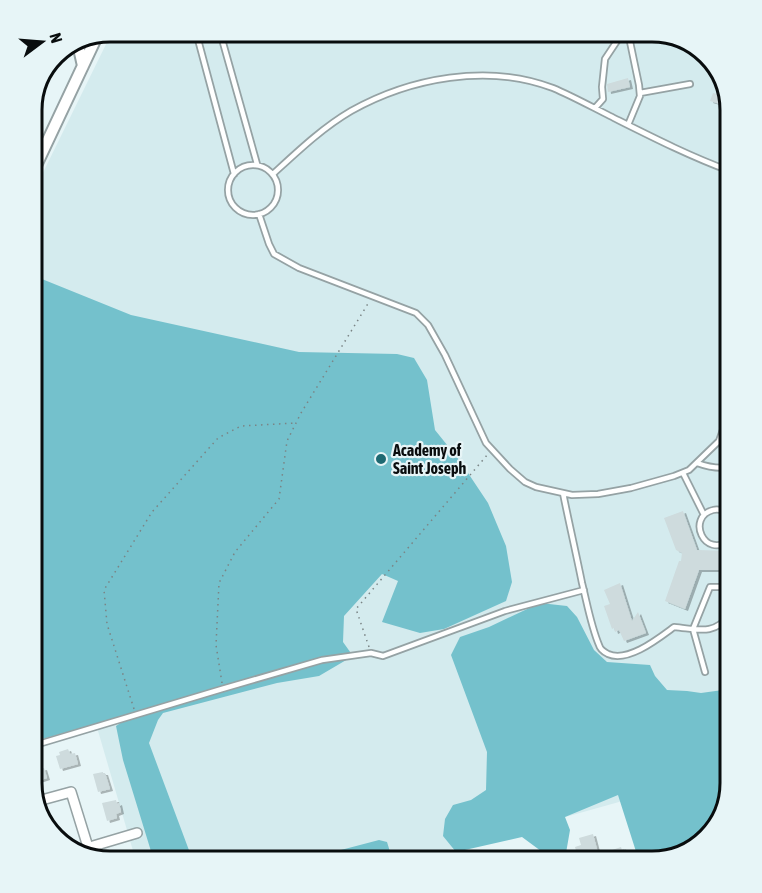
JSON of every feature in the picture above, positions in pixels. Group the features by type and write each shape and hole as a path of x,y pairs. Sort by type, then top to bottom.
{"street":[{"path":"42,153 93,44"},
{"path":"79,49 83,67"},
{"path":"45,799 71,792 88,847 137,833"}],"lane":[{"path":"199,42 234,174"},
{"path":"223,42 257,165"},
{"path":"595,108 603,99 605,59 616,42"},
{"path":"628,125 640,96 630,42"},
{"path":"273,174 332,123 352,110 394,92 438,79 478,75 522,79 553,88 720,167"},
{"path":"640,93 690,84"},
{"path":"247,165 257,165 273,174 278,183 278,193 275,203 268,210 249,215 240,212 233,205 228,186 231,177 238,169 247,165"},
{"path":"259,214 268,244 274,254 300,268 416,313 428,325 445,355 486,443 525,482 536,487 572,495 598,494 632,488 689,470 720,438"},
{"path":"697,463 720,468"},
{"path":"683,473 704,515"},
{"path":"563,493 599,648 613,656 619,655 638,651 674,627 707,630 720,627"},
{"path":"720,509 712,510 704,515 699,528 704,539 713,545 720,545"},
{"path":"705,672 693,629 710,587 720,587"},
{"path":"42,743 322,660 371,654 383,656 506,611 584,590"}],"path":[{"path":"222,688 216,645 219,582 235,552 279,499 287,441 372,296"},
{"path":"136,715 107,624 104,590 152,512 218,438 241,426 296,423"},
{"path":"371,654 356,609 492,450"}],"shaded area":[{"name":"Academy of Saint Joseph","path":"107,42 657,42 686,51 697,59 711,76 719,97 720,110 720,774 444,851 133,851 96,724 42,746 42,175"},
{"path":"42,279 131,315 299,352 397,354 414,358 427,380 435,430 460,461 488,503 506,546 512,582 506,601 444,629 420,633 382,622 398,581 382,574 344,616 343,642 353,656 319,676 277,683 163,713 149,743 189,851 151,851 123,760 116,726 137,712 42,739"},
{"path":"540,603 567,606 577,617 594,650 607,662 650,665 655,676 667,690 701,693 720,690 718,801 713,813 700,831 682,844 665,850 636,851 618,795 565,817 570,830 566,851 541,851 522,837 455,851 443,836 445,819 453,805 471,800 486,790 487,752 451,655 460,637 489,627"},
{"path":"379,840 387,842 390,851 337,851"}],"building":[{"path":"628,78 630,87 608,92 607,84"},
{"path":"713,93 717,94 720,104 710,101"},
{"path":"683,511 697,550 720,551 720,570 699,570 685,609 665,601 682,553 676,550 664,518"},
{"path":"620,583 632,621 638,612 646,633 624,641 619,630 615,632 614,628 612,629 604,606 610,604 604,590"},
{"path":"68,749 70,754 75,753 78,764 60,769 56,756 60,755 59,752"},
{"path":"42,768 44,768 47,778 42,780"},
{"path":"103,772 110,789 98,792 93,774"},
{"path":"116,800 121,812 116,814 117,818 107,821 102,803"},
{"path":"593,834 597,851 576,851 575,847 581,845 579,838"},
{"path":"621,847 622,850 626,849 627,851 612,850"}],"place":[{"name":"Academy of Saint Joseph","path":"381,459"}]}
